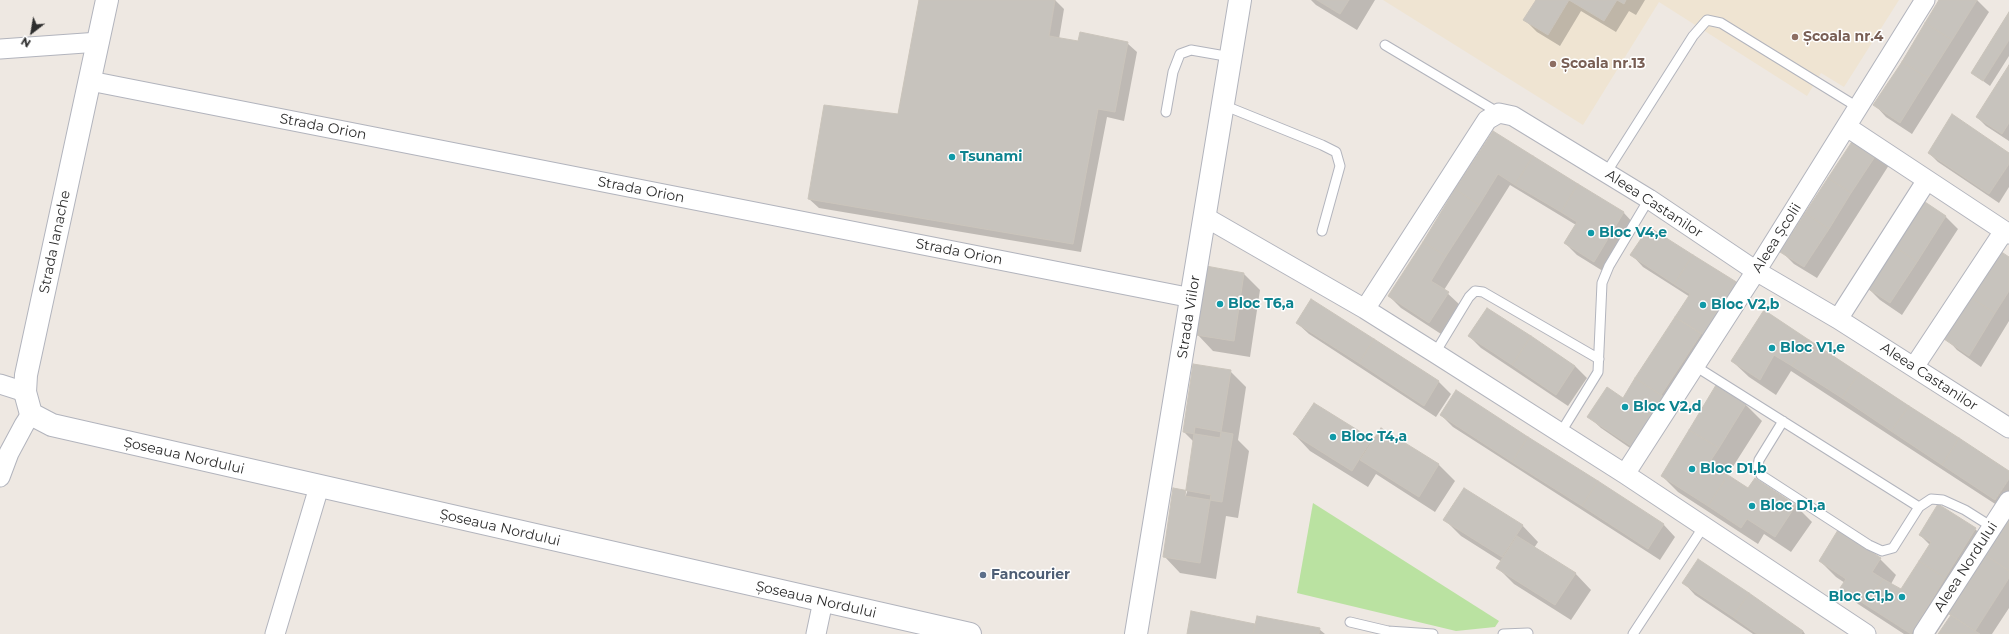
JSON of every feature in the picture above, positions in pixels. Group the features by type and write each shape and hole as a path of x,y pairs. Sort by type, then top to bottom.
{"street":[{"name":"Strada Ianache","path":"32,414 25,392 26,375 107,0"},
{"name":"Strada Viilor","path":"1136,634 1240,0"},
{"name":"Aleea Școlii","path":"1625,474 1756,271 1925,0"},
{"path":"0,50 99,42"},
{"name":"Strada Orion","path":"90,81 1192,298"},
{"path":"1365,309 1487,120 1499,113"},
{"name":"Aleea Castanilor","path":"1499,113 1513,116 1649,199 1756,271 1838,319 2009,428"},
{"path":"1847,127 2007,232 1914,367"},
{"path":"1838,319 1927,180"},
{"path":"1205,217 1365,309 1435,352 1561,432 1866,634"},
{"path":"0,384 25,392"},
{"path":"0,477 13,446 24,425 32,414"},
{"name":"Șoseaua Nordului","path":"32,414 52,425 970,634"},
{"path":"275,634 319,487"},
{"name":"Aleea Nordului","path":"1923,634 2009,501"},
{"path":"816,634 823,601"}],"lane":[{"path":"1606,173 1693,36 1707,20 1721,23 1859,108"},
{"path":"1385,45 1499,113"},
{"path":"1166,112 1173,72 1180,54 1191,50 1231,57"},
{"path":"1223,105 1322,144 1336,152 1340,166 1322,231"},
{"path":"1561,432 1598,372 1602,283 1609,266 1649,199"},
{"path":"1435,352 1469,297 1475,291 1483,292 1599,359"},
{"path":"1695,366 1919,507"},
{"path":"1783,421 1759,460 1758,467 1761,475 1870,545 1882,551 1893,548 1919,507 1931,499 1943,500 1965,510 1992,527"},
{"path":"1633,634 1704,526"},
{"path":"1350,622 1388,631 1433,634"},
{"path":"1504,634 1528,633"}],"shaded area":[{"path":"1383,0 1899,0 1844,87 1821,73 1807,96 1659,2 1583,125"}],"green space":[{"path":"1313,503 1499,621 1495,627 1456,631 1297,593"}],"building":[{"name":"Tsunami","path":"919,0 1055,0 1049,36 1078,41 1080,32 1128,42 1115,112 1098,109 1073,244 808,199 824,105 898,114"},
{"path":"1317,0 1349,0 1340,14"},
{"path":"1536,0 1569,0 1548,35 1523,20"},
{"path":"1569,0 1617,0 1604,21"},
{"path":"1617,0 1626,0 1624,4"},
{"path":"1939,0 1977,0 1952,40 1925,23"},
{"path":"2009,12 2009,40 1983,81 1971,73"},
{"path":"1925,23 1952,40 1928,78 1902,62"},
{"path":"1902,62 1928,78 1900,123 1873,105"},
{"path":"2009,65 2009,123 2002,134 1976,117"},
{"path":"1952,114 2009,153 2009,164 1989,194 1928,153"},
{"path":"1493,131 1533,156 1515,185 1498,174 1479,205 1455,189"},
{"path":"1855,137 1878,152 1851,193 1828,178"},
{"path":"1533,156 1578,184 1561,212 1515,185"},
{"path":"1828,178 1851,193 1829,229 1805,213"},
{"name":"Bloc V4,e","path":"1578,184 1624,212 1594,262 1564,243 1577,222 1561,212"},
{"path":"1455,189 1479,205 1446,256 1423,242"},
{"path":"1922,200 1946,216 1917,262 1894,246"},
{"path":"1805,213 1829,229 1804,267 1780,252"},
{"path":"1649,227 1693,255 1674,284 1630,255"},
{"path":"1423,242 1446,256 1431,281 1449,292 1429,323 1388,296"},
{"path":"1894,246 1917,262 1890,303 1867,288"},
{"path":"2000,251 2009,257 2009,291 1995,313 1970,297"},
{"name":"Bloc V2,b","path":"1693,255 1738,283 1704,335 1675,317 1690,294 1674,284"},
{"name":"Bloc T6,a","path":"1206,266 1244,273 1234,341 1196,335"},
{"path":"1970,297 1995,313 1969,356 1944,339"},
{"path":"1311,299 1374,339 1359,363 1296,323"},
{"path":"1487,308 1531,336 1512,365 1468,336"},
{"name":"Bloc V1,e","path":"1764,310 1809,340 1792,366 1774,355 1760,380 1731,361"},
{"path":"1675,317 1701,334 1661,395 1635,378"},
{"path":"1531,336 1575,366 1556,395 1512,365"},
{"path":"1374,339 1439,381 1424,406 1359,363"},
{"path":"1809,340 1859,373 1842,398 1792,366"},
{"path":"1193,364 1231,370 1220,438 1183,432"},
{"path":"1859,373 1909,406 1891,431 1842,398"},
{"name":"Bloc V2,d","path":"1635,378 1664,397 1631,446 1587,417 1607,387 1623,398"},
{"path":"1716,385 1746,404 1719,448 1689,430"},
{"path":"1456,390 1528,437 1512,462 1440,415"},
{"name":"Bloc T4,a","path":"1314,403 1372,439 1352,471 1293,434"},
{"path":"1909,406 1959,438 1942,465 1891,431"},
{"path":"1195,427 1233,434 1222,502 1185,496"},
{"path":"1381,428 1439,464 1419,497 1360,460"},
{"name":"Bloc D1,b","path":"1689,430 1719,448 1709,463 1728,475 1708,506 1661,476"},
{"path":"1528,437 1598,481 1582,506 1512,462"},
{"path":"1959,438 2009,471 2009,479 1995,500 1942,465"},
{"name":"Bloc D1,a","path":"1728,475 1748,488 1755,478 1796,505 1775,537 1747,519 1741,528 1708,506"},
{"path":"1598,481 1664,524 1648,549 1582,506"},
{"path":"1173,488 1211,495 1200,563 1163,557"},
{"path":"1464,488 1523,525 1502,557 1443,520"},
{"path":"1938,504 1976,528 1945,578 1919,561 1931,542 1919,535"},
{"path":"2009,515 2009,571 1984,554"},
{"path":"1838,530 1881,558 1872,572 1883,579 1866,605 1840,588 1846,579 1819,561"},
{"path":"1517,536 1576,573 1555,605 1496,568"},
{"path":"1984,554 2009,571 2009,578 1975,631 1946,612"},
{"path":"1698,559 1749,593 1733,617 1682,583"},
{"name":"Bloc C1,b","path":"1919,561 1945,578 1911,634 1866,605 1883,579 1901,589"},
{"path":"1749,593 1803,631 1801,634 1757,634 1733,617"},
{"path":"1191,611 1255,624 1253,634 1187,634"},
{"path":"1951,615 1975,631 1980,634 1938,634"},
{"path":"1257,616 1320,628 1319,634 1253,634"}],"place":[{"name":"Școala nr.4","path":"1795,37"},
{"name":"Școala nr.13","path":"1553,64"},
{"name":"Tsunami","path":"952,157"},
{"name":"Bloc V4,e","path":"1591,233"},
{"name":"Bloc T6,a","path":"1220,304"},
{"name":"Bloc V2,b","path":"1703,305"},
{"name":"Bloc V1,e","path":"1772,348"},
{"name":"Bloc V2,d","path":"1625,407"},
{"name":"Bloc T4,a","path":"1333,437"},
{"name":"Bloc D1,b","path":"1692,469"},
{"name":"Bloc D1,a","path":"1752,506"},
{"name":"Fancourier","path":"983,575"},
{"name":"Bloc C1,b","path":"1902,597"}]}
